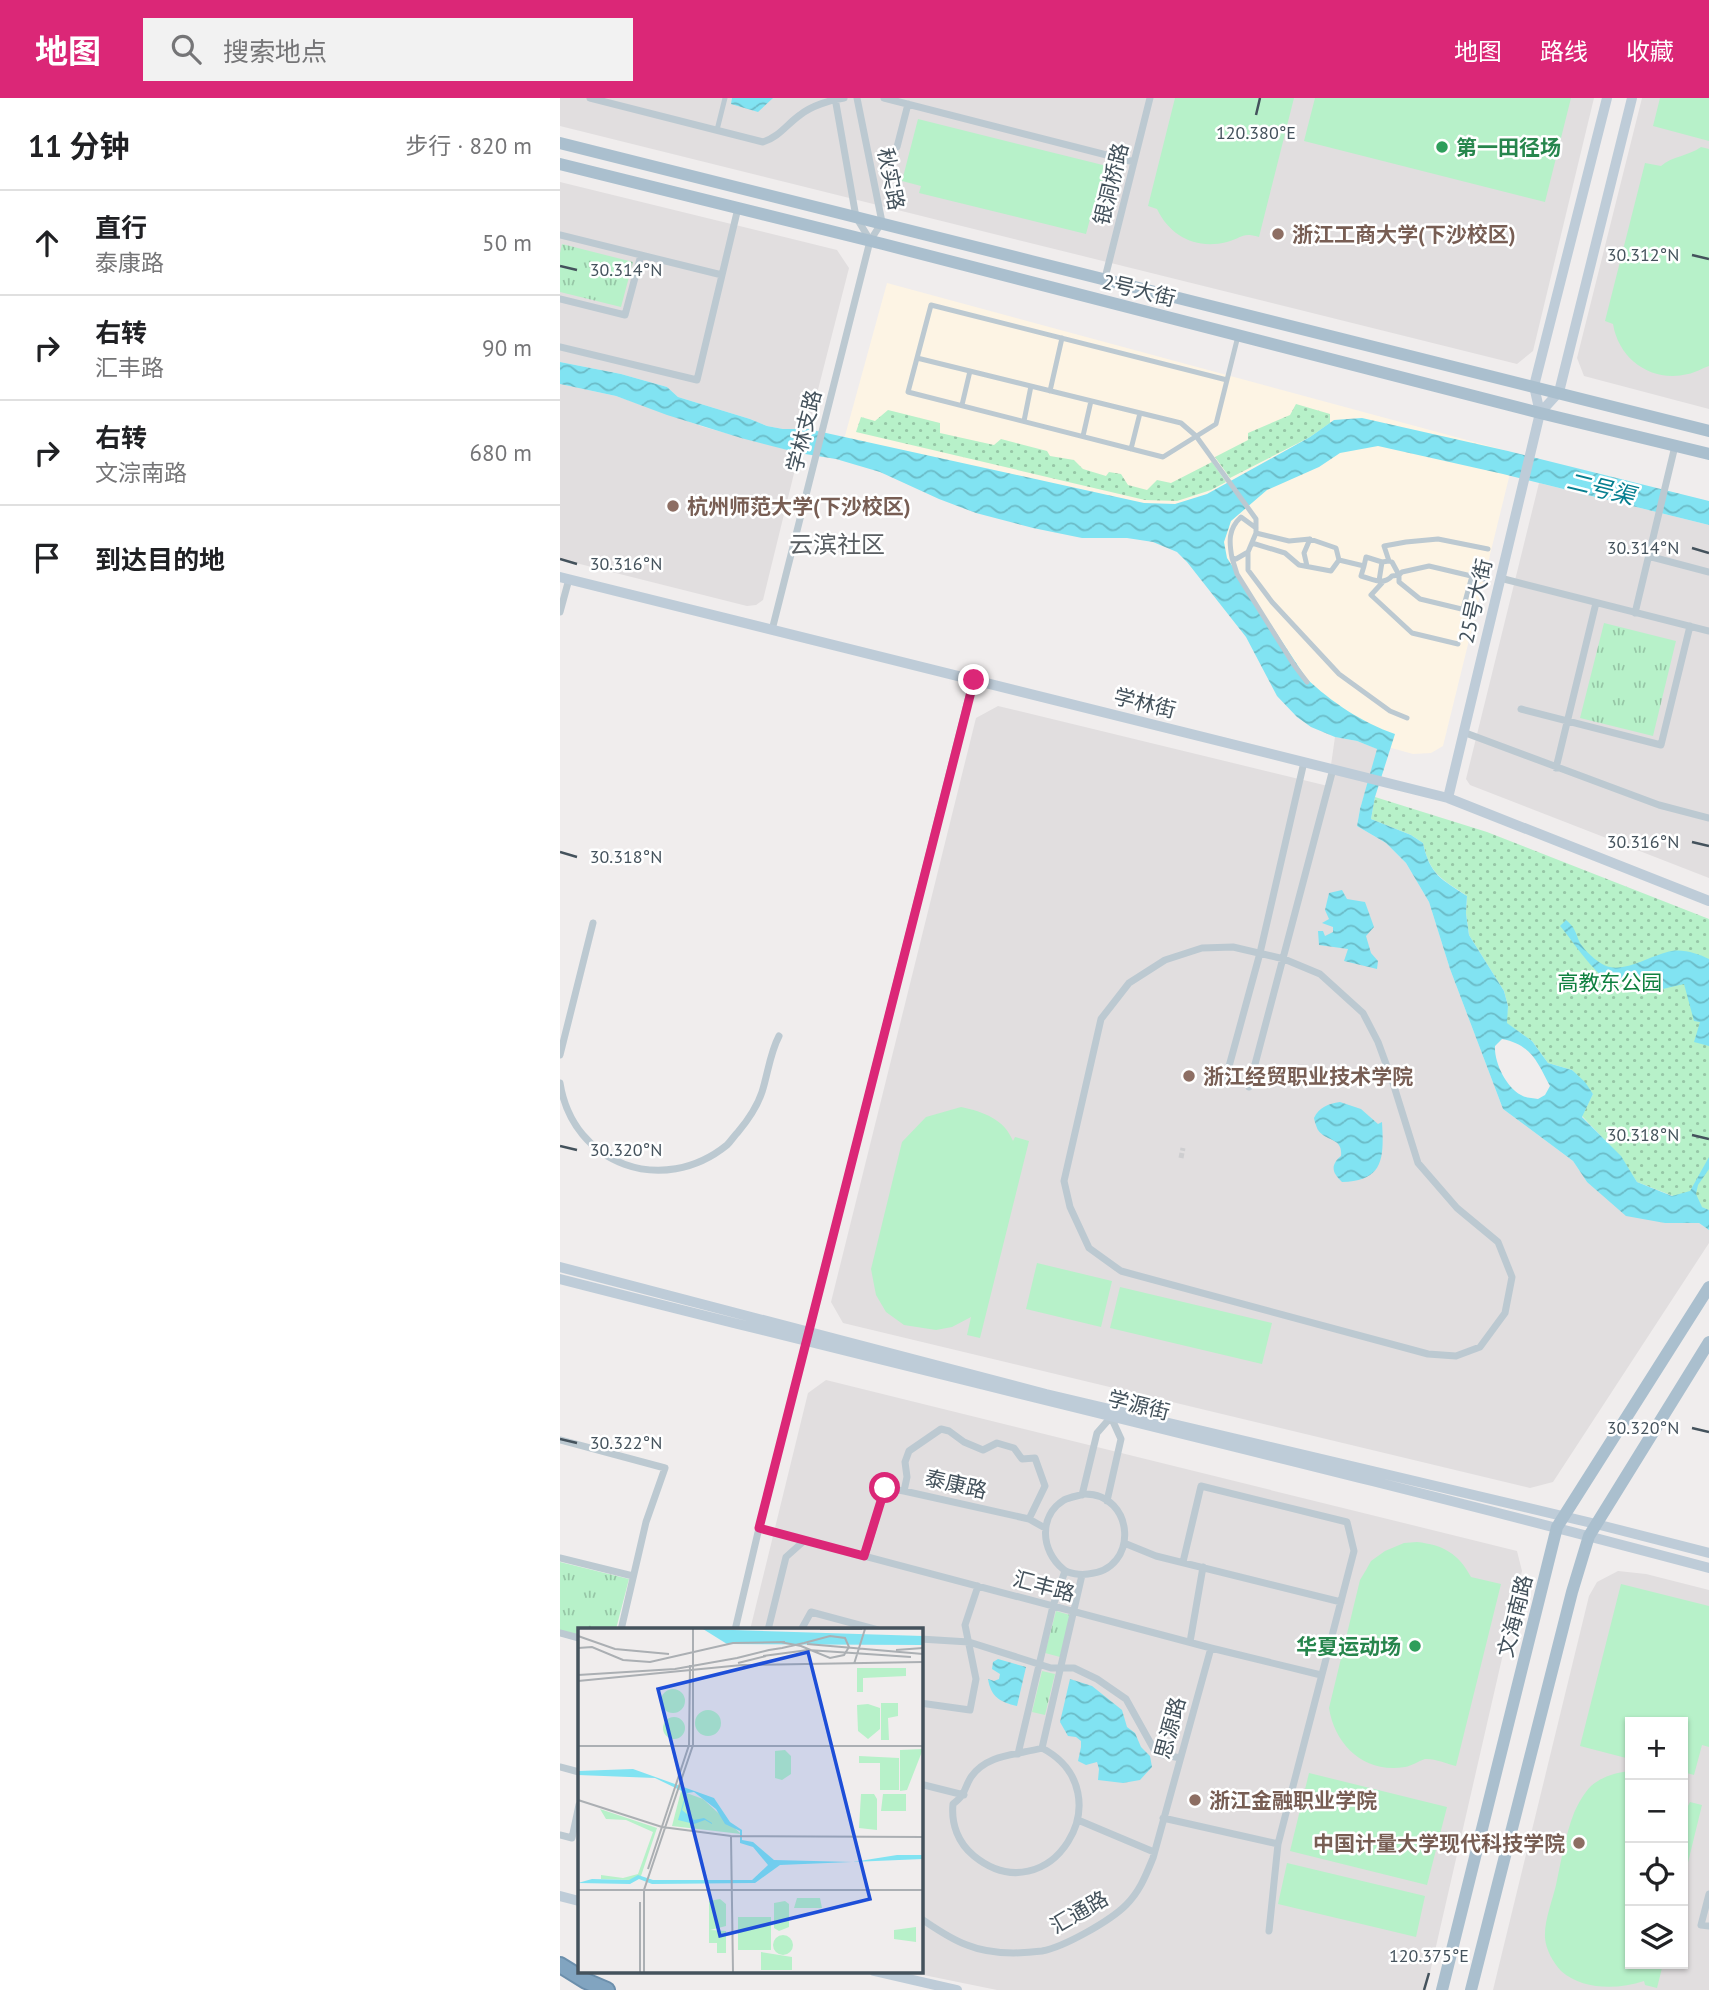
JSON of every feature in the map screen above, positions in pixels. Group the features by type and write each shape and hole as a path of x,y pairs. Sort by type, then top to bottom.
{"highway":[{"path":"560,1965 607,1990"}],"main road":[{"name":"25号大街","path":"1448,798 1540,413 1534,386 1607,98"},
{"name":"25号大街","path":"1540,413 1559,392 1632,98"},
{"name":"2号大街","path":"560,142 1709,430"},
{"name":"2号大街","path":"560,164 1709,454"},
{"name":"学林街","path":"564,578 1448,798 1709,901"},
{"path":"560,1268 807,1337 1560,1522 1596,1524 1709,1553"},
{"name":"学源街","path":"560,1279 807,1337 1111,1417 1560,1522 1589,1536 1709,1568"},
{"name":"文海南路","path":"1442,1990 1560,1522 1709,1287"},
{"path":"1471,1990 1572,1592 1589,1536 1709,1342"},
{"path":"560,1896 578,1901"},
{"path":"878,1972 957,1990"}],"street":[{"path":"590,98 763,142 773,139 802,113 844,98"},
{"path":"717,130 725,98"},
{"name":"秋实路","path":"835,99 856,217 870,241 882,222 857,98"},
{"path":"884,98 1134,162"},
{"name":"银洞桥路","path":"1105,278 1150,98"},
{"path":"897,147 908,104"},
{"path":"560,347 697,380 738,208"},
{"path":"560,235 722,275"},
{"name":"学林支路","path":"772,630 870,241"},
{"path":"560,299 625,316 641,255"},
{"path":"1227,380 931,305 908,392 1163,457 1216,424 1227,380 1238,335"},
{"path":"1050,391 1062,338"},
{"path":"918,358 1181,423 1196,436 1256,519 1256,531 1248,552 1248,570 1272,603 1339,674 1390,711 1407,718"},
{"path":"962,405 970,371"},
{"path":"1024,421 1031,386"},
{"path":"1083,436 1091,401"},
{"path":"1131,449 1140,413"},
{"path":"1635,613 1675,446"},
{"path":"1307,682 1237,574 1229,546 1230,532 1241,517 1256,531 1289,541 1310,539 1336,548 1339,560"},
{"path":"1307,566 1304,553 1310,539"},
{"path":"1458,644 1412,633 1371,595 1381,582 1386,561 1384,546 1438,539 1488,549"},
{"path":"1252,543 1285,553 1299,565 1331,571 1339,560"},
{"path":"1232,558 1236,559 1248,552"},
{"path":"1474,612 1420,599 1399,582 1399,575 1392,562 1366,556 1362,576 1381,582 1387,581 1392,576 1399,575 1402,572 1429,566 1484,579"},
{"path":"1648,556 1709,572"},
{"path":"1339,560 1364,566"},
{"path":"1463,609 1472,576"},
{"path":"560,612 564,578"},
{"path":"1500,578 1709,631"},
{"path":"1556,768 1596,603"},
{"path":"1521,709 1661,745 1690,626"},
{"path":"735,1628 974,680"},
{"path":"1463,732 1658,805 1709,818"},
{"path":"1226,1081 1260,953 1304,762"},
{"path":"1249,1087 1333,769"},
{"path":"560,1055 593,923"},
{"path":"1233,947 1284,959 1320,974 1363,1013 1394,1083 1418,1163 1457,1208 1498,1242 1511,1277 1505,1313 1480,1347 1456,1356 1428,1354 1121,1272 1089,1248 1070,1207 1064,1181 1101,1020 1129,983 1166,960 1202,948 1233,947"},
{"path":"560,1083 575,1127 602,1153 632,1168 665,1171 694,1165 727,1144 750,1118 779,1036"},
{"path":"1082,1495 1097,1433 1111,1417 1121,1439 1107,1501"},
{"path":"904,1491 907,1477 905,1462 909,1451 941,1429 983,1450 997,1443 1013,1448 1022,1459 1035,1458 1045,1486 1029,1519"},
{"path":"560,1440 665,1468 646,1522 621,1628"},
{"path":"1183,1562 1201,1486 1347,1522 1354,1551 1278,1844 1269,1931"},
{"name":"泰康路","path":"864,1556 885,1488 1029,1519 1045,1528"},
{"path":"1090,1494 1107,1501 1113,1504 1125,1526 1124,1543 1116,1561 1094,1574 1065,1572 1048,1550 1045,1528 1049,1516 1056,1506 1066,1499 1090,1494"},
{"name":"汇丰路","path":"759,1528 1321,1675"},
{"path":"768,1628 786,1558 805,1540"},
{"path":"1124,1543 1156,1556 1341,1602"},
{"path":"560,1558 633,1576"},
{"path":"1190,1642 1203,1567"},
{"path":"1018,1754 1053,1606 1065,1572"},
{"path":"1042,1748 1082,1575"},
{"path":"922,1703 970,1710 976,1679 965,1625 978,1586"},
{"path":"802,1628 811,1612 874,1628"},
{"path":"560,1633 578,1638"},
{"path":"922,1639 969,1642 1051,1668 1074,1668 1097,1679 1126,1699 1156,1753 1180,1758"},
{"name":"思源路","path":"1164,1818 1211,1648"},
{"path":"1042,1748 1059,1761 1074,1780 1080,1807 1078,1820 1064,1850 1051,1862 1032,1870 1000,1870 983,1862 965,1847 952,1815 953,1804 964,1796 971,1778 985,1762 1042,1748"},
{"path":"560,1767 578,1772"},
{"path":"922,1785 964,1796"},
{"path":"560,1835 572,1838 578,1810"},
{"path":"1164,1818 1278,1844"},
{"name":"汇通路","path":"922,1919 967,1946 993,1951 1044,1951 1100,1925 1126,1905 1144,1882 1164,1818"},
{"path":"1078,1820 1154,1852"},
{"path":"1709,1894 1701,1924 1709,1926"}],"shaded area":[{"name":"浙江工商大学(下沙校区)","path":"560,98 1594,98 1533,351 1517,364 560,126"},
{"path":"1642,98 1709,98 1709,409 1584,376 1577,358"},
{"path":"560,182 837,250 849,268 808,429 767,426 678,397 667,387 621,374 560,362"},
{"path":"887,283 1515,453 1443,746 1431,753 1413,754 1334,732 1210,553 840,454"},
{"name":"杭州师范大学(下沙校区)","path":"560,384 616,396 704,427 799,453 763,600 756,605 747,606 560,559"},
{"path":"1539,483 1709,525 1709,878 1470,785 1466,779"},
{"name":"浙江经贸职业技术学院","path":"998,706 1328,786 1335,737 1378,749 1357,826 1386,843 1406,863 1429,902 1450,969 1503,1109 1573,1161 1587,1182 1665,1223 1699,1223 1709,1230 1709,1243 1553,1482 1530,1488 843,1323 831,1302 976,718"},
{"name":"浙江金融职业学院","path":"826,1380 1517,1551 1522,1571 1426,1990 997,1990 909,1972 922,1972 922,1628 750,1628 808,1393"},
{"name":"中国计量大学现代科技学院","path":"1618,1571 1646,1574 1709,1590 1709,1990 1493,1990 1589,1596 1597,1582"}],"green space":[{"path":"1175,98 1294,98 1259,237 1245,235 1216,244 1195,242 1185,239 1169,227 1157,209 1148,206"},
{"name":"第一田径场","path":"1315,98 1571,98 1545,202 1304,141"},
{"path":"1660,98 1709,98 1709,141 1653,126"},
{"path":"918,119 1119,169 1109,207 1094,204 1086,234 919,193 921,186 902,181"},
{"path":"1701,147 1709,149 1709,366 1688,374 1662,375 1650,372 1630,358 1616,337 1613,324 1605,321 1645,163 1661,166"},
{"path":"562,244 633,262 621,307 560,292"},
{"path":"1296,404 1330,414 1330,423 1310,437 1230,478 1215,457 1248,440 1248,433 1290,415"},
{"path":"888,410 940,423 940,433 994,445 1001,439 1047,451 1050,456 1074,460 1083,469 1106,476 1109,472 1121,474 1128,485 1147,490 1157,480 1171,483 1212,462 1226,482 1177,501 1145,500 856,432 861,417 875,421"},
{"path":"1604,623 1676,641 1653,736 1580,718"},
{"name":"高教东公园","path":"1375,797 1487,832 1709,919 1709,1210 1637,1182 1620,1156 1582,1116 1593,1094 1572,1070 1548,1063 1532,1041 1506,1023 1508,1006 1504,991 1469,935 1467,896 1443,880 1433,869 1423,843 1411,835 1371,819"},
{"path":"961,1107 978,1111 999,1122 1013,1141 1015,1137 1029,1141 980,1338 967,1335 971,1317 952,1327 936,1330 904,1325 886,1312 876,1295 871,1269 902,1142 926,1117"},
{"path":"1037,1263 1112,1281 1101,1327 1026,1309"},
{"path":"1120,1287 1272,1323 1262,1364 1110,1328"},
{"name":"华夏运动场","path":"1404,1543 1435,1545 1449,1552 1461,1562 1471,1577 1501,1584 1456,1766 1425,1759 1408,1766 1390,1768 1377,1766 1354,1754 1338,1734 1329,1708 1360,1580 1371,1561 1385,1551"},
{"path":"560,1562 629,1579 616,1628 578,1628 578,1635 560,1631"},
{"path":"1621,1584 1709,1606 1709,1747 1702,1745 1694,1775 1688,1773 1688,1717 1625,1717 1625,1758 1580,1746"},
{"path":"1056,1611 1070,1615 1060,1657 1045,1653"},
{"path":"1042,1671 1055,1674 1045,1715 1032,1712"},
{"path":"1625,1772 1625,1969 1662,1969 1657,1988 1645,1985 1644,1981 1612,1987 1579,1982 1561,1971 1548,1951 1545,1938 1547,1918 1577,1806 1591,1786"},
{"path":"1309,1773 1447,1807 1427,1885 1290,1851"},
{"path":"1690,1802 1702,1805 1688,1862 1688,1806"},
{"path":"1287,1863 1425,1896 1416,1937 1278,1904"}],"water":[{"path":"732,98 773,98 758,112 731,104"},
{"name":"二号渠","path":"560,362 621,374 667,387 678,397 767,426 808,429 1144,503 1175,504 1207,494 1310,437 1334,420 1362,418 1709,501 1709,525 1378,446 1340,453 1319,467 1267,490 1231,521 1224,542 1227,558 1306,678 1348,711 1395,734 1375,797 1371,819 1411,835 1423,843 1433,869 1467,896 1469,935 1504,991 1508,1006 1507,1023 1532,1041 1548,1063 1572,1070 1585,1082 1593,1094 1582,1117 1621,1156 1637,1182 1672,1196 1690,1191 1709,1157 1709,1169 1698,1185 1696,1194 1702,1207 1709,1210 1709,1230 1699,1223 1665,1223 1626,1216 1587,1182 1573,1161 1503,1109 1450,969 1429,902 1406,863 1386,843 1357,826 1377,749 1357,741 1335,737 1311,727 1297,717 1277,696 1246,637 1177,552 1153,542 1127,538 1082,538 976,513 880,472 836,459 799,453 741,438 616,396 560,384","holes":["1502,1039 1527,1050 1550,1086 1545,1095 1538,1099 1525,1097 1516,1091 1502,1073 1495,1046"]},
{"path":"1342,890 1347,899 1365,902 1374,927 1366,936 1371,953 1378,961 1377,969 1344,961 1348,949 1319,945 1318,931 1323,931 1325,936 1333,932 1333,927 1322,923 1329,919 1325,910 1329,893"},
{"path":"1566,920 1588,952 1601,963 1612,967 1629,966 1677,951 1691,952 1709,959 1709,1046 1694,1042 1700,1022 1694,1021 1684,984 1650,992 1646,977 1621,983 1611,981 1594,969 1560,926"},
{"path":"1340,1102 1361,1109 1378,1124 1382,1122 1381,1157 1378,1165 1374,1172 1356,1181 1342,1182 1336,1175 1334,1166 1341,1156 1341,1150 1337,1143 1321,1134 1314,1119 1321,1109"},
{"path":"998,1659 1026,1667 1017,1706 1001,1700 991,1690 988,1679 999,1679 1000,1674 992,1669 993,1662"},
{"path":"1070,1679 1092,1686 1122,1710 1127,1727 1135,1733 1141,1747 1150,1756 1152,1767 1140,1780 1123,1783 1098,1780 1097,1762 1086,1765 1078,1761 1081,1741 1068,1736 1060,1722"}],"tunnel":[{"path":"1181,1158 1183,1148"}],"place":[{"name":"第一田径场","path":"1442,147"},
{"name":"浙江工商大学(下沙校区)","path":"1278,234"},
{"name":"杭州师范大学(下沙校区)","path":"673,506"},
{"name":"浙江经贸职业技术学院","path":"1189,1076"},
{"name":"华夏运动场","path":"1415,1646"},
{"name":"浙江金融职业学院","path":"1195,1800"},
{"name":"中国计量大学现代科技学院","path":"1579,1843"}],"district":[{"name":"云滨社区","path":"837,544"}],"route":[{"path":"885,1488 864,1556 759,1528 974,680"}]}
